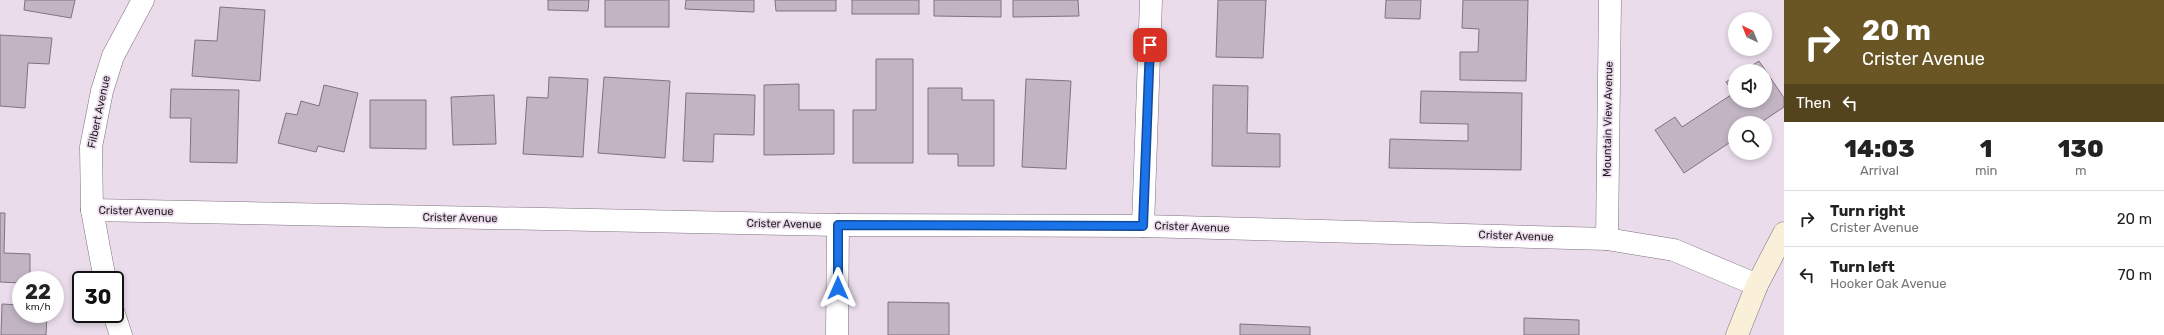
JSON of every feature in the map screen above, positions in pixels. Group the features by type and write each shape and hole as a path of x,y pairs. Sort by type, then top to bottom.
{"street":[{"name":"Filbert Avenue","path":"104,271 92,210 91,147 102,91 113,56 143,0"},
{"path":"1143,226 1151,0"},
{"name":"Mountain View Avenue","path":"1607,239 1610,0"},
{"name":"Crister Avenue","path":"92,210 838,225 1143,226 1607,239 1674,250 1756,285"},
{"path":"837,335 838,225"},
{"path":"1737,335 1756,285 1784,233"},
{"path":"117,323 121,335"}],"building":[{"path":"25,0 75,0 71,18 24,10"},
{"path":"548,0 589,0 588,11 548,10"},
{"path":"605,0 669,0 669,27 605,27"},
{"path":"686,0 754,0 754,12 685,9"},
{"path":"775,0 836,0 836,11 776,11"},
{"path":"852,0 919,0 919,14 852,14"},
{"path":"934,0 1001,0 1001,17 934,16"},
{"path":"1013,0 1078,0 1079,16 1013,17"},
{"path":"1218,0 1266,0 1263,58 1216,57"},
{"path":"1386,0 1421,0 1420,19 1385,18"},
{"path":"1463,0 1528,0 1526,81 1460,80 1460,52 1478,52 1479,29 1462,28"},
{"path":"220,7 265,10 260,81 192,76 195,40 217,41"},
{"path":"0,35 52,38 49,64 28,63 25,108 0,106"},
{"path":"876,59 913,59 913,163 853,163 853,110 876,110"},
{"path":"1759,61 1761,64 1754,64"},
{"path":"549,77 588,79 583,157 523,154 527,97 548,98"},
{"path":"604,77 670,81 665,158 598,153"},
{"path":"1026,79 1071,81 1066,169 1022,167"},
{"path":"1772,80 1784,98 1784,107 1770,116 1728,116 1728,144 1684,173 1655,130 1675,117 1682,127 1728,97 1728,108 1772,108"},
{"path":"799,84 799,110 834,110 834,154 764,155 764,85"},
{"path":"324,85 358,93 344,152 318,146 316,152 278,143 286,113 297,115 301,101 319,106"},
{"path":"1213,85 1248,86 1247,133 1280,134 1280,167 1212,166"},
{"path":"928,88 962,88 962,100 994,100 994,166 958,166 958,154 928,154"},
{"path":"171,89 239,90 237,163 190,162 191,118 170,118"},
{"path":"1421,91 1522,93 1521,170 1389,168 1390,139 1468,141 1468,124 1420,123"},
{"path":"686,93 755,95 754,135 714,134 713,162 683,161"},
{"path":"494,95 496,144 453,145 451,97"},
{"path":"370,100 426,100 426,149 370,148"},
{"path":"0,213 5,213 4,253 30,254 30,271 12,271 12,283 0,282"},
{"path":"888,302 949,303 949,335 888,335"},
{"path":"2,304 12,305 12,323 47,323 46,335 1,335"},
{"path":"1524,318 1579,320 1579,335 1524,335"},
{"path":"1240,324 1310,327 1310,335 1240,335"}],"route":[{"path":"838,288 838,225 987,224 1143,226 1150,45"}]}
